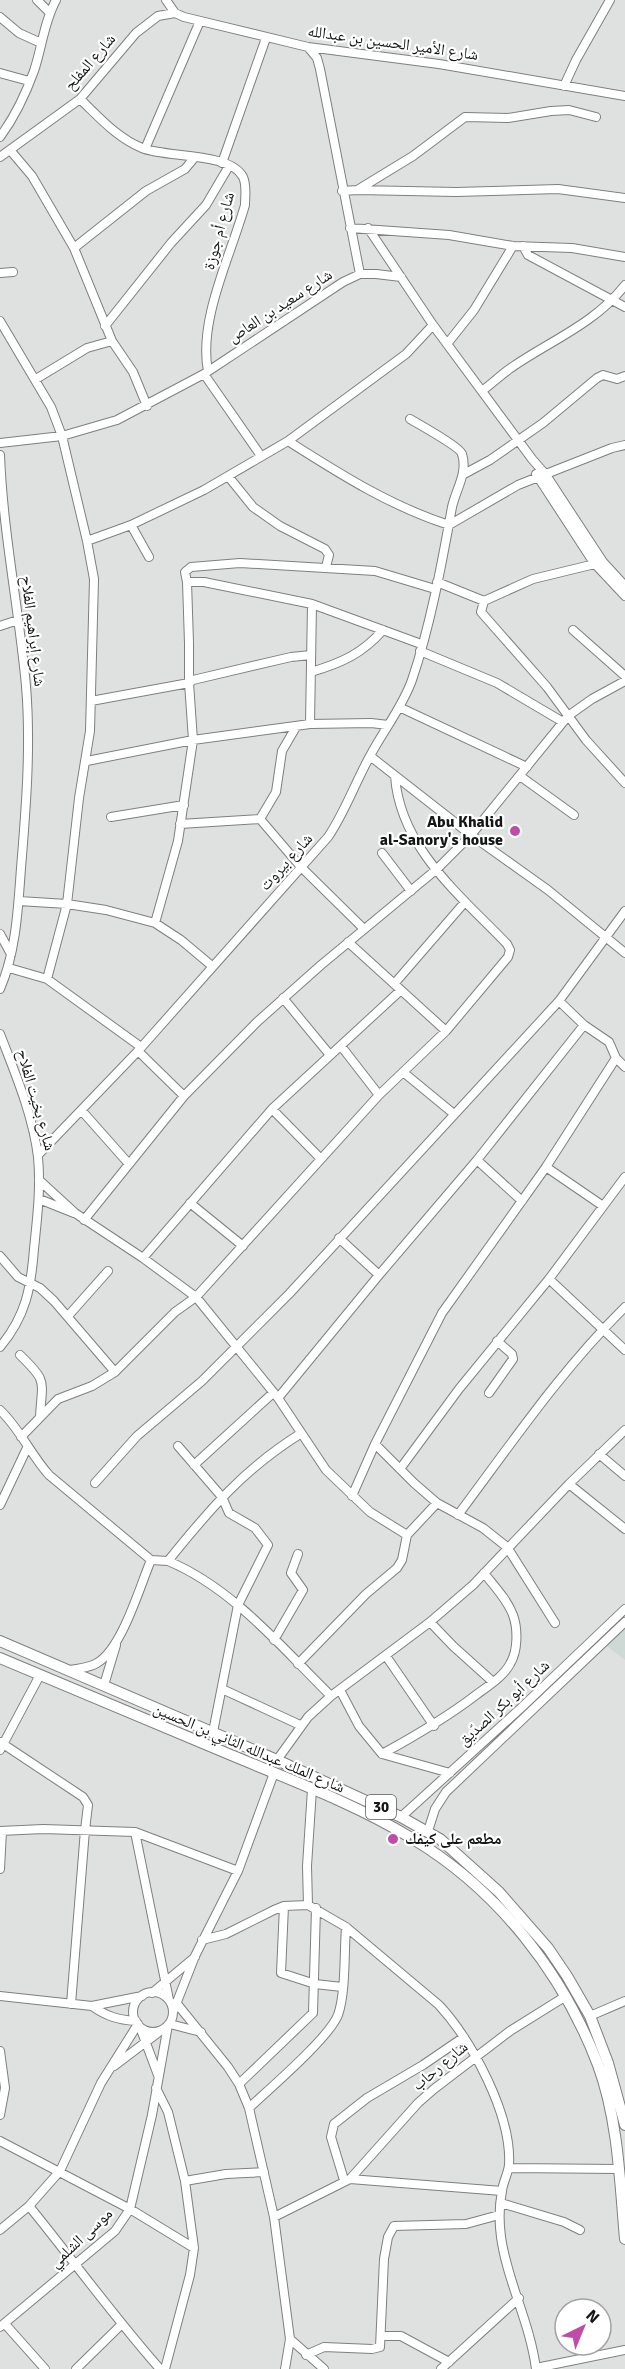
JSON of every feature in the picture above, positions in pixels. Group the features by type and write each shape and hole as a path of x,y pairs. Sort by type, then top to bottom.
{"main road":[{"name":"شارع الملك عبدالله الثاني بن الحسين","path":"0,1641 277,1760 401,1817 440,1839 493,1886 548,1948 567,1976 590,2016 608,2063 625,2125"},
{"name":"شارع الملك عبدالله الثاني بن الحسين","path":"0,1658 312,1789 395,1829 432,1851 464,1875 512,1922 566,1996 599,2067 619,2169 625,2239"},
{"path":"432,1851 440,1839"}],"street":[{"path":"37,0 49,12"},
{"path":"1,132 29,81 49,12 56,0"},
{"path":"166,0 175,13"},
{"path":"564,86 610,0"},
{"name":"شارع الأمير الحسين بن عبدالله","path":"175,13 308,47 439,64 625,96"},
{"name":"شارع المفلح","path":"0,157 80,99 136,33 158,16 175,13"},
{"path":"0,17 20,33 41,43"},
{"path":"145,149 200,21"},
{"path":"105,326 171,243 206,205 225,164 266,38"},
{"path":"308,47 317,58 320,69 360,274 376,273 401,277"},
{"path":"0,73 29,81"},
{"path":"80,99 129,142 145,149 225,164"},
{"path":"358,190 413,156 465,117 508,118 551,111 569,111 596,117"},
{"path":"10,150 32,176 74,248 105,326 132,372 147,406"},
{"path":"74,248 146,191 185,169 195,157"},
{"name":"شارع أم جوزة","path":"206,373 206,341 212,307 244,205 246,189 244,178 237,170 225,164"},
{"path":"342,191 466,192 558,189 625,198"},
{"path":"350,228 449,235 513,246 572,248 625,256"},
{"path":"368,228 433,325 546,475 599,562 625,586"},
{"path":"447,344 474,310 513,246"},
{"path":"523,246 528,255 625,307"},
{"path":"0,273 13,272"},
{"name":"شارع سعيد بن العاص","path":"0,443 62,436 117,420 147,406 206,373 343,282 360,274"},
{"path":"482,391 508,370 588,321 613,300 625,285"},
{"path":"0,321 36,378 51,407 62,436 94,579 87,761 79,798 67,904 47,979"},
{"path":"87,541 130,525 204,490 288,441 406,354 433,325"},
{"path":"36,378 87,348 112,341"},
{"path":"206,373 261,456"},
{"path":"410,419 435,436 457,446 462,455 464,474 518,440 597,378 603,375 617,380 625,376"},
{"path":"288,441 376,495 417,514 449,525 518,485 625,445"},
{"name":"شارع إبراهيم الفلاح","path":"0,455 1,500 26,687 27,720 27,783 19,901 9,968 0,989"},
{"path":"532,459 537,478 625,596"},
{"name":"شارع بيروت","path":"38,1155 139,1049 336,826 370,756 399,708 411,681 436,585 454,500 464,474"},
{"path":"228,476 252,507 280,526 325,549 329,555 326,567"},
{"path":"130,525 149,557"},
{"path":"155,923 184,805 193,740 189,683 187,569 240,562 375,571 436,585 484,601 532,579 599,562"},
{"path":"187,582 204,582 312,604 383,630 421,647 565,719"},
{"path":"484,601 481,612 547,687 565,719 625,783"},
{"path":"310,724 312,604"},
{"path":"0,626 18,620"},
{"path":"311,672 335,664 365,648 383,630"},
{"path":"84,1220 184,1096 283,998 437,869 471,835 565,719 625,676 573,630"},
{"path":"91,701 189,683 193,680 291,657 311,655"},
{"path":"399,708 527,767"},
{"path":"87,761 193,740 310,724 388,725"},
{"path":"260,819 276,792 282,751 296,727"},
{"path":"370,756 471,835 556,896 625,953"},
{"path":"21,1437 58,1399 92,1386 115,1372 175,1312 196,1297 379,1095 446,1031 493,978 510,953 507,944 465,902 419,846 406,824 399,805 395,776"},
{"path":"520,776 574,815"},
{"path":"111,817 184,805"},
{"path":"180,824 260,819"},
{"path":"260,819 301,867 364,929"},
{"path":"382,854 411,891"},
{"path":"19,901 67,904 106,910 155,923 181,940 212,966"},
{"path":"142,1258 272,1109 341,1046 397,987 465,902"},
{"path":"94,1483 144,1429 195,1388 237,1347 339,1238 559,1001 625,911"},
{"path":"0,934 11,954"},
{"path":"348,942 446,1031"},
{"path":"9,968 47,979 139,1049 184,1096"},
{"path":"283,998 330,1055"},
{"path":"559,1001 584,1025 609,1042 616,1058 625,1067"},
{"path":"194,1465 276,1396 477,1160 584,1025"},
{"name":"شارع بخيت الفلاح","path":"0,1034 15,1074 38,1155 39,1180 30,1283 20,1319 0,1347"},
{"path":"341,1046 379,1095"},
{"path":"352,1496 375,1444 442,1313 546,1167 616,1058"},
{"path":"403,1072 454,1114"},
{"path":"272,1109 320,1158"},
{"path":"82,1111 129,1164"},
{"path":"477,1160 522,1200"},
{"path":"546,1167 603,1206"},
{"path":"400,1469 497,1341 549,1279 625,1177"},
{"path":"39,1180 84,1220 196,1297 276,1396 316,1458 352,1496 386,1523 407,1535"},
{"path":"39,1199 75,1213"},
{"path":"190,1203 243,1246"},
{"path":"339,1238 379,1275"},
{"path":"0,1256 18,1277 45,1292 115,1372"},
{"path":"68,1316 108,1271"},
{"path":"549,1279 625,1350"},
{"path":"458,1515 550,1394 603,1329 625,1307"},
{"path":"489,1393 513,1359 512,1354 497,1341"},
{"path":"20,1355 40,1374 43,1381 40,1417"},
{"path":"0,1410 49,1475 151,1560 168,1561 189,1571 238,1605 331,1696"},
{"path":"277,1760 300,1725 331,1696 430,1622 474,1585 569,1484 625,1430"},
{"path":"168,1561 222,1497 266,1456 300,1434"},
{"path":"375,1444 437,1503 483,1528 507,1548 555,1623"},
{"path":"178,1446 222,1497 226,1509 234,1517 255,1528 268,1543 238,1605 213,1732"},
{"path":"0,1505 27,1448"},
{"path":"599,1454 625,1476"},
{"path":"569,1484 625,1529"},
{"path":"298,1664 366,1594 397,1568 402,1560 407,1535 437,1503"},
{"path":"274,1640 303,1590 291,1573 298,1554"},
{"path":"105,1685 116,1642 151,1560"},
{"path":"382,1754 434,1726 494,1682 512,1662 516,1627 508,1604 484,1573"},
{"name":"شارع أبو بكر الصدّيق","path":"401,1817 625,1609"},
{"path":"430,1622 494,1682"},
{"name":"شارع أبو بكر الصدّيق","path":"428,1831 435,1809 446,1792 625,1622"},
{"path":"70,1670 99,1662 116,1642"},
{"path":"386,1656 434,1726"},
{"path":"40,1675 1,1745 83,1797 89,1809 84,1830 71,2004"},
{"path":"222,1689 300,1725"},
{"path":"340,1690 359,1726 382,1754 450,1773"},
{"path":"109,2070 169,2024 173,2005 202,1940 238,1870 274,1773"},
{"path":"239,2084 312,2015 315,1984 308,1856 312,1789"},
{"path":"0,1869 1,1831 84,1830 135,1832 238,1870"},
{"path":"135,1832 165,1981 173,2005"},
{"path":"202,1940 226,1934 261,1915 284,1906 312,1907 346,1927 439,2005 476,2055 488,2080 508,2142 509,2168 502,2191 499,2215 501,2237 506,2260 529,2330 536,2369 625,2349"},
{"path":"284,1906 280,1971 283,1975 315,1984 342,1987"},
{"path":"249,2108 335,2022 341,2001 346,1927"},
{"path":"0,1996 92,2006 143,1996 152,1993 195,1956"},
{"path":"152,1993 161,1994 201,2032 239,2084 249,2108 274,2217 290,2339 285,2369"},
{"path":"143,1996 134,2007 144,2042 158,2075"},
{"name":"شارع رحاب","path":"347,2180 418,2103 476,2055 566,1996"},
{"path":"590,2016 625,2001"},
{"path":"92,2006 104,2014 138,2024 151,2032 160,2031"},
{"path":"0,2230 29,2206 60,2171 109,2070 138,2024"},
{"path":"169,2024 201,2032"},
{"name":"موسى الشلمي","path":"3,2326 115,2232 130,2209 146,2142 169,2024"},
{"path":"347,2180 333,2151 331,2137 334,2124 367,2098 423,2065 464,2037"},
{"path":"0,2051 5,2088 0,2115"},
{"path":"156,2088 168,2112 185,2181 194,2248 190,2275 165,2369"},
{"path":"0,2142 130,2209 194,2248"},
{"path":"509,2168 619,2169"},
{"path":"185,2181 264,2172"},
{"path":"274,2217 347,2180 502,2191"},
{"path":"501,2202 564,2222 580,2230"},
{"path":"29,2206 121,2325 160,2369"},
{"path":"306,2355 324,2347 376,2349 381,2345 381,2289 386,2248 391,2230 399,2224 474,2223 499,2215"},
{"path":"441,2369 519,2298"},
{"path":"76,2369 121,2325"},
{"path":"3,2326 45,2369"},
{"path":"381,2336 401,2336 449,2362"},
{"path":"290,2339 324,2369"}],"shaded area":[{"path":"625,1629 625,1660 607,1646"}],"place":[{"name":"Abu Khalid al-Sanory's house","path":"515,831"},
{"name":"مطعم على كيفك","path":"393,1839"}]}
